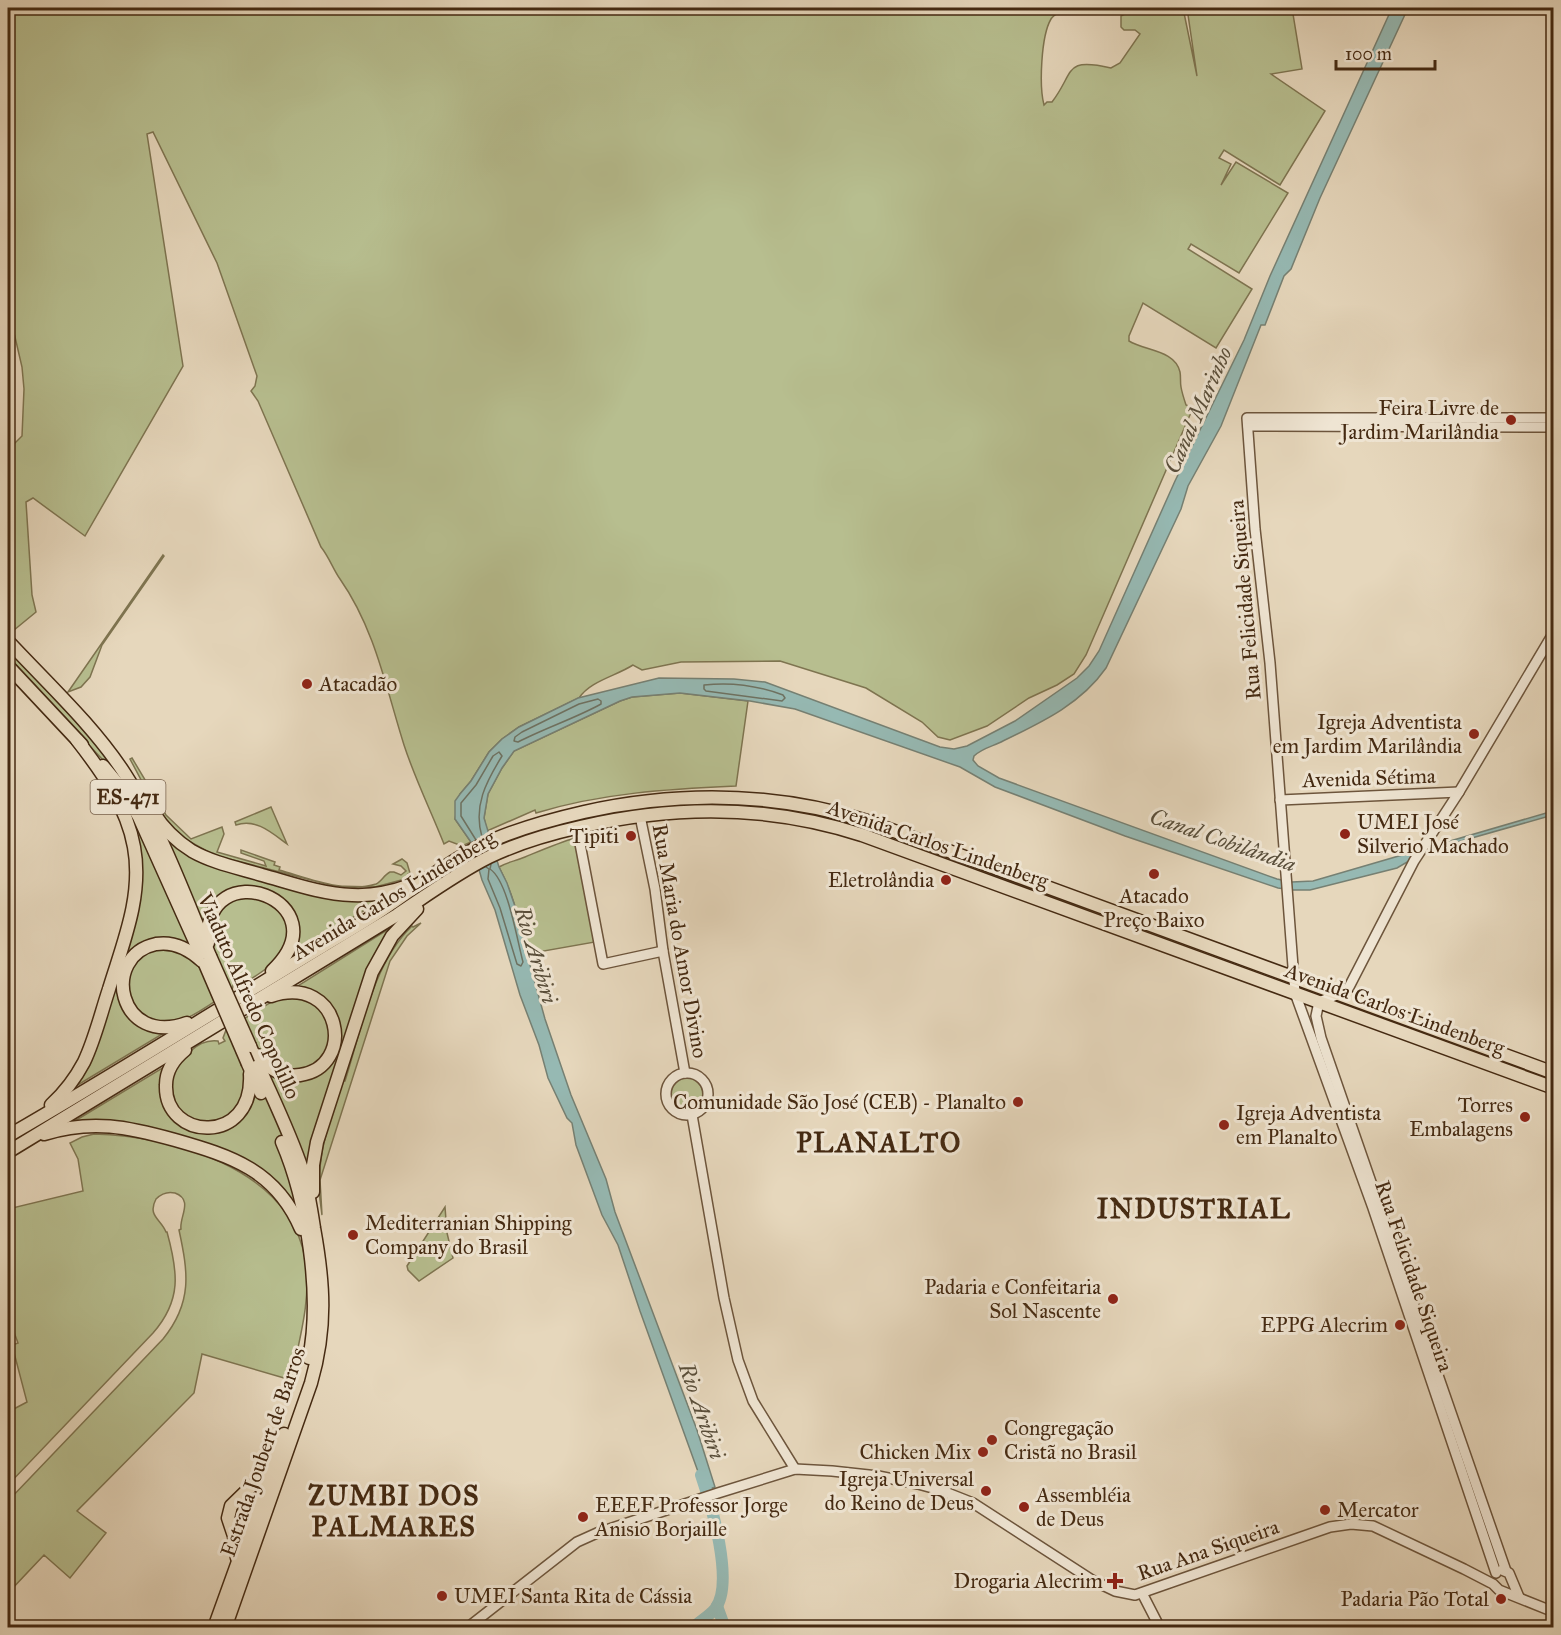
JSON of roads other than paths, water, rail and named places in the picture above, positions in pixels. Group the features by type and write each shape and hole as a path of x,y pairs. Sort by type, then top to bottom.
{"main road":[{"name":"ES-471","path":"8,641 112,756 143,804 165,864"},
{"name":"ES-471","path":"8,666 108,771 123,790 165,864"},
{"path":"29,1123 64,1092 85,1060 133,910 136,893 136,857 128,823 112,791 77,740"},
{"path":"112,756 128,771 165,829 191,850 214,861 321,891 351,895 393,891 431,876"},
{"name":"Avenida Carlos Lindenberg","path":"8,1152 211,1021 255,987 382,910 466,854 492,840 554,820 637,802 692,797 741,797 786,802 837,812 1554,1073"},
{"path":"637,802 640,816"},
{"name":"Avenida Carlos Lindenberg","path":"8,1136 211,1021 256,1001 473,866 498,853 533,840 577,828 640,816 693,811 784,816 833,826 869,837 1554,1088"},
{"name":"Viaduto Alfredo Copolillo","path":"165,864 250,1046 289,1147"},
{"path":"315,1235 312,1173 315,1150 372,972 398,928 444,884"},
{"path":"211,1021 165,1028 154,1027 143,1022 134,1015 125,1000 123,977 130,962 143,950 165,943 182,947 208,960 209,921 217,907 225,900 240,893 256,892 271,897 281,905 291,922 291,943 281,962 255,987"},
{"name":"Viaduto Alfredo Copolillo","path":"208,960 248,1064 289,1147"},
{"path":"1319,1002 1324,989"},
{"path":"250,1046 262,1061 275,1071 289,1076 304,1075 318,1068 328,1058 334,1044 335,1030 332,1017 325,1006 309,995 286,992 256,1001"},
{"path":"211,1021 175,1059 168,1072 165,1088 170,1104 183,1120 198,1126 217,1126 233,1119 246,1102 250,1087 248,1064"},
{"path":"22,1143 64,1129 105,1125 136,1130 225,1155 252,1168 275,1188 293,1212 309,1246"},
{"name":"Estrada Joubert de Barros","path":"225,1628 311,1383 319,1350 323,1302 322,1275 306,1185 289,1147"},
{"name":"Estrada Joubert de Barros","path":"214,1628 305,1375 310,1352 314,1297 309,1246 289,1147"},
{"path":"237,1565 236,1543 228,1518 229,1508 262,1478 275,1459"},
{"path":"231,1526 242,1529 262,1520"}],"street":[{"path":"1247,422 1554,418"},
{"path":"1247,422 1554,427"},
{"name":"Rua Felicidade Siqueira","path":"1247,422 1270,663 1295,993 1377,1219 1494,1578"},
{"path":"1319,1002 1340,994 1349,987 1415,859 1459,792 1554,632"},
{"name":"Avenida Sétima","path":"1280,800 1459,792"},
{"name":"Rua Maria do Amor Divino","path":"640,816 655,889 663,951 685,1073"},
{"path":"577,828 603,964 663,951"},
{"name":"Rua Felicidade Siqueira","path":"1319,1002 1316,1016 1321,1038 1506,1571 1512,1580"},
{"path":"685,1073 700,1077 708,1089 706,1105 693,1114 684,1115 676,1112 667,1099 666,1091 671,1080 678,1075 685,1073"},
{"path":"693,1114 724,1298 738,1360 753,1401 795,1469"},
{"name":"Rua Ana Siqueira","path":"468,1628 577,1542 718,1492 795,1469 878,1476 940,1490 972,1503 1092,1580 1115,1590 1135,1595 1330,1527 1351,1524 1373,1526 1390,1533 1477,1576 1494,1578 1506,1571"},
{"path":"1494,1578 1502,1590 1554,1612"},
{"path":"1502,1590 1508,1588 1512,1580"},
{"path":"1512,1580 1519,1597"},
{"path":"1142,1593 1160,1628"}],"water":[{"path":"1392,8 1408,8 1320,198 1291,269 1284,276 1265,325 1261,325 1221,426 1188,486 1181,509 1106,668 1085,692 1060,711 981,751 974,756 973,760 978,766 999,778 1277,879 1292,882 1313,881 1553,811 1553,815 1426,851 1397,868 1310,890 1278,888 1125,836 995,787 960,767 795,709 680,693 632,697 620,701 514,751 488,794 484,818 499,867 520,921 545,1019 571,1095 606,1179 615,1212 697,1430 715,1487 705,1491 618,1245 602,1215 576,1145 572,1123 567,1118 548,1078 471,842 455,819 455,801 489,752 519,727 578,698 659,678 734,679 765,682 940,747 954,749 967,746 1015,721 1077,678 1099,651 1175,481 1244,340 1270,276"}],"waterway":[{"name":"Rio Aribiri","path":"696,1625 715,1609 721,1597 723,1581 715,1523 701,1475"},
{"name":"Rio Aribiri","path":"717,1606 725,1628"}],"place":[{"name":"Feira Livre de Jardim Marilândia","path":"1511,420"},
{"name":"Atacadão","path":"307,684"},
{"name":"Igreja Adventista em Jardim Marilândia","path":"1474,734"},
{"name":"UMEI José Silverio Machado","path":"1345,834"},
{"name":"Tipiti","path":"631,836"},
{"name":"Atacado Preço Baixo","path":"1154,874"},
{"name":"Eletrolândia","path":"946,880"},
{"name":"Comunidade São José (CEB) - Planalto","path":"1018,1102"},
{"name":"Torres Embalagens","path":"1525,1117"},
{"name":"Igreja Adventista em Planalto","path":"1224,1125"},
{"name":"Mediterranian Shipping Company do Brasil","path":"353,1235"},
{"name":"Padaria e Confeitaria Sol Nascente","path":"1113,1299"},
{"name":"EPPG Alecrim","path":"1400,1325"},
{"name":"Congregação Cristã no Brasil","path":"992,1440"},
{"name":"Chicken Mix","path":"983,1452"},
{"name":"Igreja Universal do Reino de Deus","path":"986,1491"},
{"name":"Assembléia de Deus","path":"1024,1507"},
{"name":"Mercator","path":"1325,1510"},
{"name":"EEEF Professor Jorge Anisio Borjaille","path":"583,1517"},
{"name":"Drogaria Alecrim","path":"1115,1581"},
{"name":"UMEI Santa Rita de Cássia","path":"442,1596"},
{"name":"Padaria Pão Total","path":"1501,1599"}],"district":[{"name":"PLANALTO","path":"879,1142"},
{"name":"INDUSTRIAL","path":"1194,1208"},
{"name":"ZUMBI DOS PALMARES","path":"394,1510"}],"water label":[{"name":"Canal Marinho","path":"1198,410"},
{"name":"Canal Cobilândia","path":"1223,840"}]}
